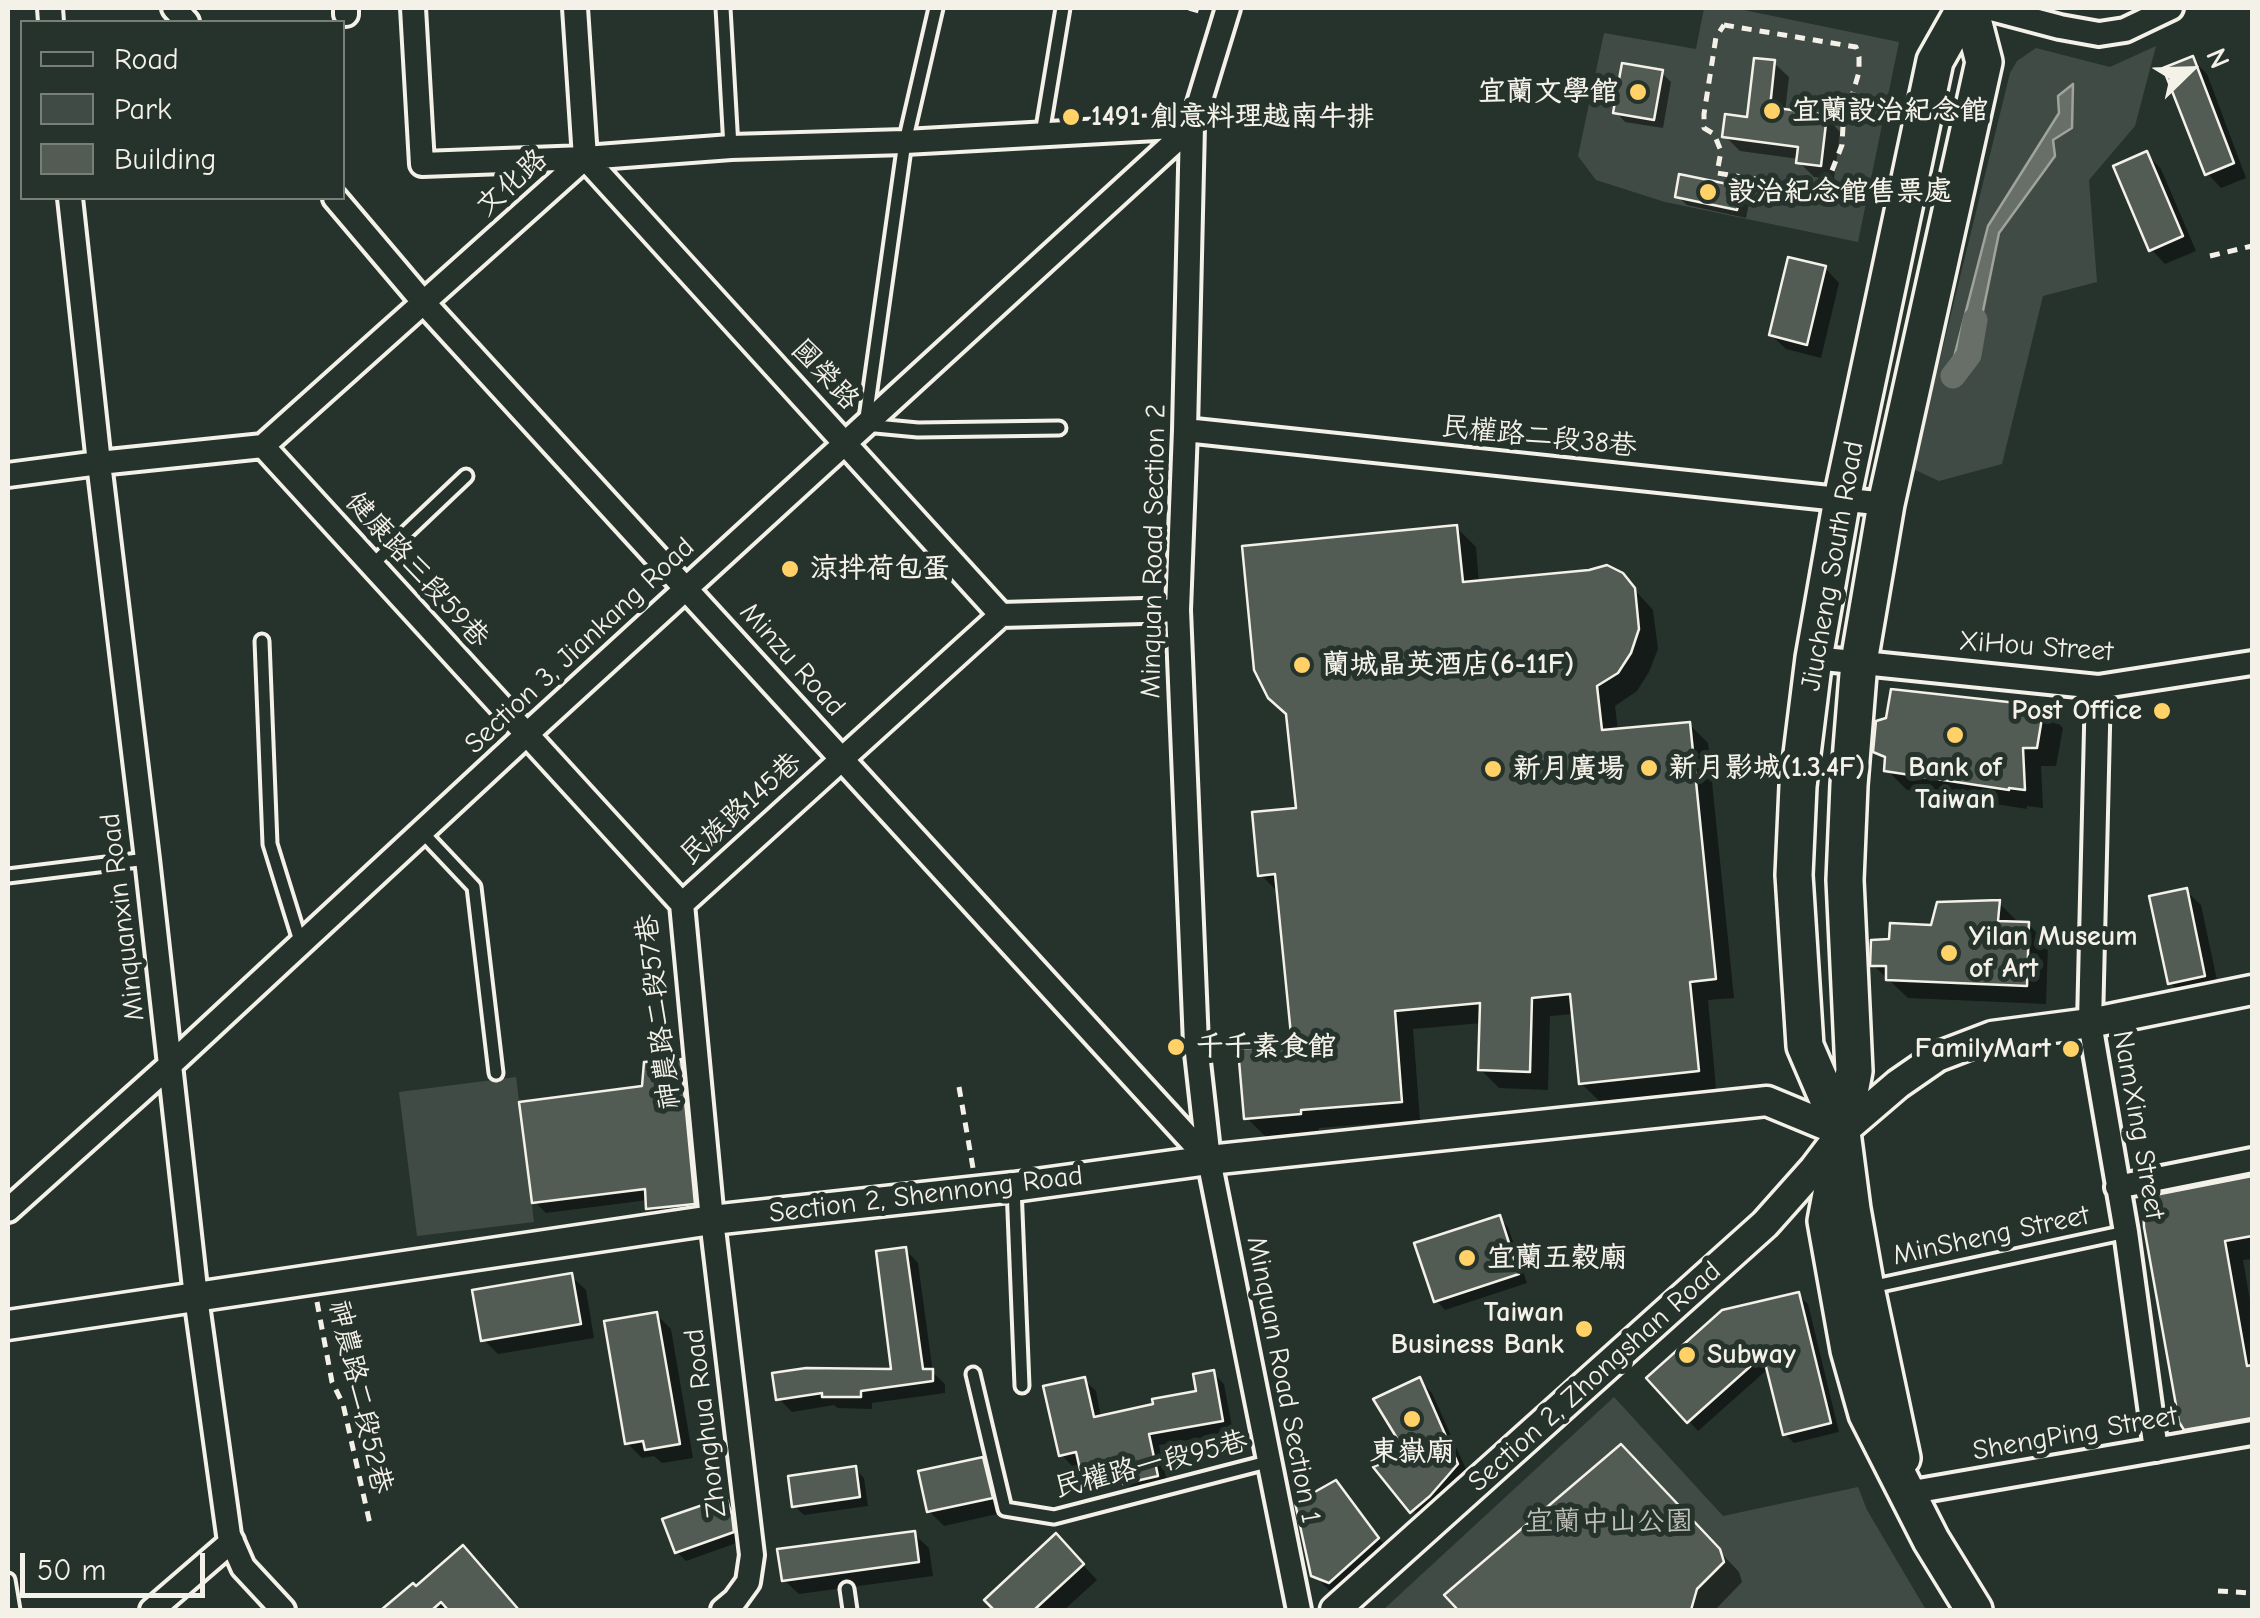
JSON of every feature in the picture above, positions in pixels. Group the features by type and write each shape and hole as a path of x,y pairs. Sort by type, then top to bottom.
{"main road":[{"name":"Jiucheng South Road","path":"1907,1493 1900,1440 1866,1288 1842,1132 1805,1046 1794,875 1798,786 1814,658 1842,499 1935,62 1968,8"},
{"name":"Jiucheng South Road","path":"1968,8 1984,62 1886,504 1859,662 1844,880 1854,1071 1826,1222 1849,1350 1868,1414 1931,1540 1974,1610"}],"street":[{"path":"413,8 422,164 585,158 576,8"},
{"name":"Minquan Road Section 2","path":"1209,1160 1196,1044 1178,610 1192,126 1228,8"},
{"path":"1988,8 2099,34 2125,30 2171,8"},
{"name":"文化路","path":"264,446 585,158 1192,126"},
{"name":"Section 3, Jiankang Road","path":"8,1210 1192,126"},
{"name":"國榮路","path":"585,158 1001,615"},
{"name":"Minquanxin Road","path":"70,200 196,1297 229,1535 243,1567 283,1610"},
{"name":"Minzu Road","path":"337,200 424,303 1209,1160"},
{"name":"民權路二段38巷","path":"1185,430 1886,504"},
{"path":"8,475 264,446"},
{"name":"健康路三段59巷","path":"264,446 526,735"},
{"path":"1001,615 1178,610"},
{"name":"民族路145巷","path":"682,904 1001,615"},
{"name":"XiHou Street","path":"1814,658 2098,687 2252,663"},
{"name":"NamXing Street","path":"2098,687 2090,1023 2126,1232 2156,1450"},
{"name":"神農路二段57巷","path":"526,735 682,904 712,1220"},
{"name":"Section 2, Zhongshan Road","path":"1335,1610 1765,1224 1842,1132 1937,1057 1992,1036 2090,1023 2252,990"},
{"name":"Section 2, Shennong Road","path":"8,1325 712,1220 1014,1187 1209,1160 1766,1101 1842,1132"},
{"name":"Minquan Road Section 1","path":"1209,1160 1299,1610"},
{"path":"2118,1186 2252,1160"},
{"name":"Zhonghua Road","path":"712,1220 752,1554 748,1582 723,1610"},
{"name":"ShengPing Street","path":"1907,1493 2252,1433"},
{"path":"152,1610 232,1541"}],"lane":[{"path":"723,8 732,148"},
{"path":"936,8 905,142 865,425 918,430 1059,428"},
{"path":"1042,134 1063,8"},
{"path":"372,565 466,476"},
{"path":"262,640 270,844 302,944"},
{"path":"422,833 474,888 496,1073"},
{"path":"8,876 147,859"},
{"path":"1014,1187 1022,1386"},
{"name":"MinSheng Street","path":"1866,1288 2126,1232"},
{"name":"民權路一段95巷","path":"973,1374 1005,1509 1054,1517 1268,1462"},
{"path":"8,1580 12,1610"},
{"path":"847,1589 850,1610"}],"path":[{"path":"1724,24 1856,47 1858,72 1843,126 1842,145 1826,186 1778,182 1716,172 1720,151 1714,134 1704,128 1704,114 1716,37 1724,24"},
{"path":"2210,256 2252,246"},
{"path":"959,1087 977,1191"},
{"name":"神農路二段52巷","path":"312,1279 332,1382 343,1404 370,1524"},
{"path":"2218,1591 2252,1592"}],"green space":[{"path":"1704,8 1734,8 1899,42 1858,242 1665,202 1596,180 1578,156 1604,33 1696,49"},
{"path":"2156,46 2135,126 2089,180 2097,282 2043,296 2002,464 1939,481 1913,469 2010,73 2017,61 2036,48 2110,67"},
{"path":"516,1077 534,1222 417,1236 399,1092"},
{"name":"宜蘭中山公園","path":"1614,1397 1723,1516 1858,1487 1867,1510 1926,1610 1383,1610"}],"shaded area":[{"path":"2073,84 2072,128 2053,140 2055,156 1999,233 1975,350 1953,361 1988,226 2059,113 2058,96"}],"building":[{"path":"2193,56 2234,163 2205,175 2163,68"},
{"name":"宜蘭設治紀念館","path":"1754,58 1775,60 1770,107 1827,115 1821,166 1796,163 1798,147 1722,137 1725,114 1747,117"},
{"name":"宜蘭文學館","path":"1622,63 1663,70 1654,120 1613,113"},
{"path":"2147,151 2183,236 2149,251 2113,166"},
{"name":"設治紀念館售票處","path":"1679,174 1742,187 1737,210 1675,197"},
{"path":"1788,257 1826,266 1807,345 1769,335"},
{"name":"新月廣場","path":"1457,525 1463,582 1607,565 1623,573 1635,588 1639,629 1631,653 1618,673 1597,686 1602,730 1690,722 1716,979 1690,982 1699,1071 1579,1084 1570,994 1532,998 1530,1072 1478,1070 1480,1003 1395,1011 1402,1102 1244,1119 1238,1049 1292,1045 1275,874 1258,876 1252,812 1296,808 1286,714 1268,698 1254,670 1242,546"},
{"name":"Bank of Taiwan","path":"1891,689 2044,706 2037,748 2023,748 2025,790 1884,771 1885,757 1873,752 1876,721 1886,718"},
{"path":"2187,888 2205,976 2168,984 2149,896"},
{"name":"Yilan Museum of Art","path":"2000,900 1998,921 2029,922 2027,986 1886,980 1886,966 1870,966 1871,940 1889,939 1890,923 1931,925 1937,902"},
{"path":"681,1059 695,1204 646,1209 645,1189 532,1203 519,1102 642,1086 644,1062"},
{"path":"2252,1176 2252,1236 2225,1241 2247,1366 2252,1365 2252,1418 2184,1430 2179,1422 2143,1204 2155,1195"},
{"name":"宜蘭五穀廟","path":"1500,1215 1519,1274 1434,1302 1414,1243"},
{"path":"906,1247 923,1369 933,1369 933,1381 861,1391 861,1397 822,1397 822,1393 776,1400 772,1373 806,1368 891,1369 876,1251"},
{"path":"572,1273 581,1324 481,1341 472,1290"},
{"path":"1799,1292 1831,1423 1783,1435 1763,1355 1687,1423 1646,1378 1722,1310"},
{"path":"657,1312 680,1444 645,1450 643,1441 625,1444 604,1321"},
{"path":"1214,1370 1223,1421 1149,1434 1158,1476 1123,1484 1119,1466 1081,1474 1076,1452 1059,1456 1043,1386 1085,1377 1094,1417 1153,1404 1152,1399 1196,1391 1193,1374"},
{"name":"東嶽廟","path":"1420,1377 1458,1464 1410,1513 1373,1467 1406,1453 1373,1399"},
{"path":"1621,1444 1720,1549 1724,1562 1697,1589 1691,1610 1458,1610 1444,1595"},
{"path":"983,1457 993,1498 927,1512 918,1471"},
{"path":"856,1466 860,1497 792,1507 788,1476"},
{"path":"1336,1480 1379,1538 1329,1583 1311,1576 1295,1503"},
{"path":"726,1497 734,1532 675,1553 662,1519"},
{"path":"915,1531 919,1562 782,1581 777,1549"},
{"path":"1056,1533 1084,1564 1034,1610 994,1610 984,1600"},
{"path":"463,1545 519,1610 448,1610 441,1602 432,1610 381,1610 413,1583 416,1586"}],"waterway":[{"path":"1953,376 1969,355 1975,320"}],"place":[{"name":"宜蘭文學館","path":"1638,92"},
{"name":"宜蘭設治紀念館","path":"1772,111"},
{"name":"1491 創意料理越南牛排","path":"1071,117"},
{"name":"設治紀念館售票處","path":"1708,192"},
{"name":"涼拌荷包蛋","path":"790,569"},
{"name":"蘭城晶英酒店(6-11F)","path":"1302,665"},
{"name":"Post Office","path":"2162,711"},
{"name":"Bank of Taiwan","path":"1955,735"},
{"name":"新月影城(1.3.4F)","path":"1649,768"},
{"name":"新月廣場","path":"1493,769"},
{"name":"Yilan Museum of Art","path":"1949,953"},
{"name":"千千素食館","path":"1176,1047"},
{"name":"FamilyMart","path":"2071,1049"},
{"name":"宜蘭五穀廟","path":"1467,1258"},
{"name":"Taiwan Business Bank","path":"1584,1329"},
{"name":"Subway","path":"1687,1355"},
{"name":"東嶽廟","path":"1412,1419"}]}
